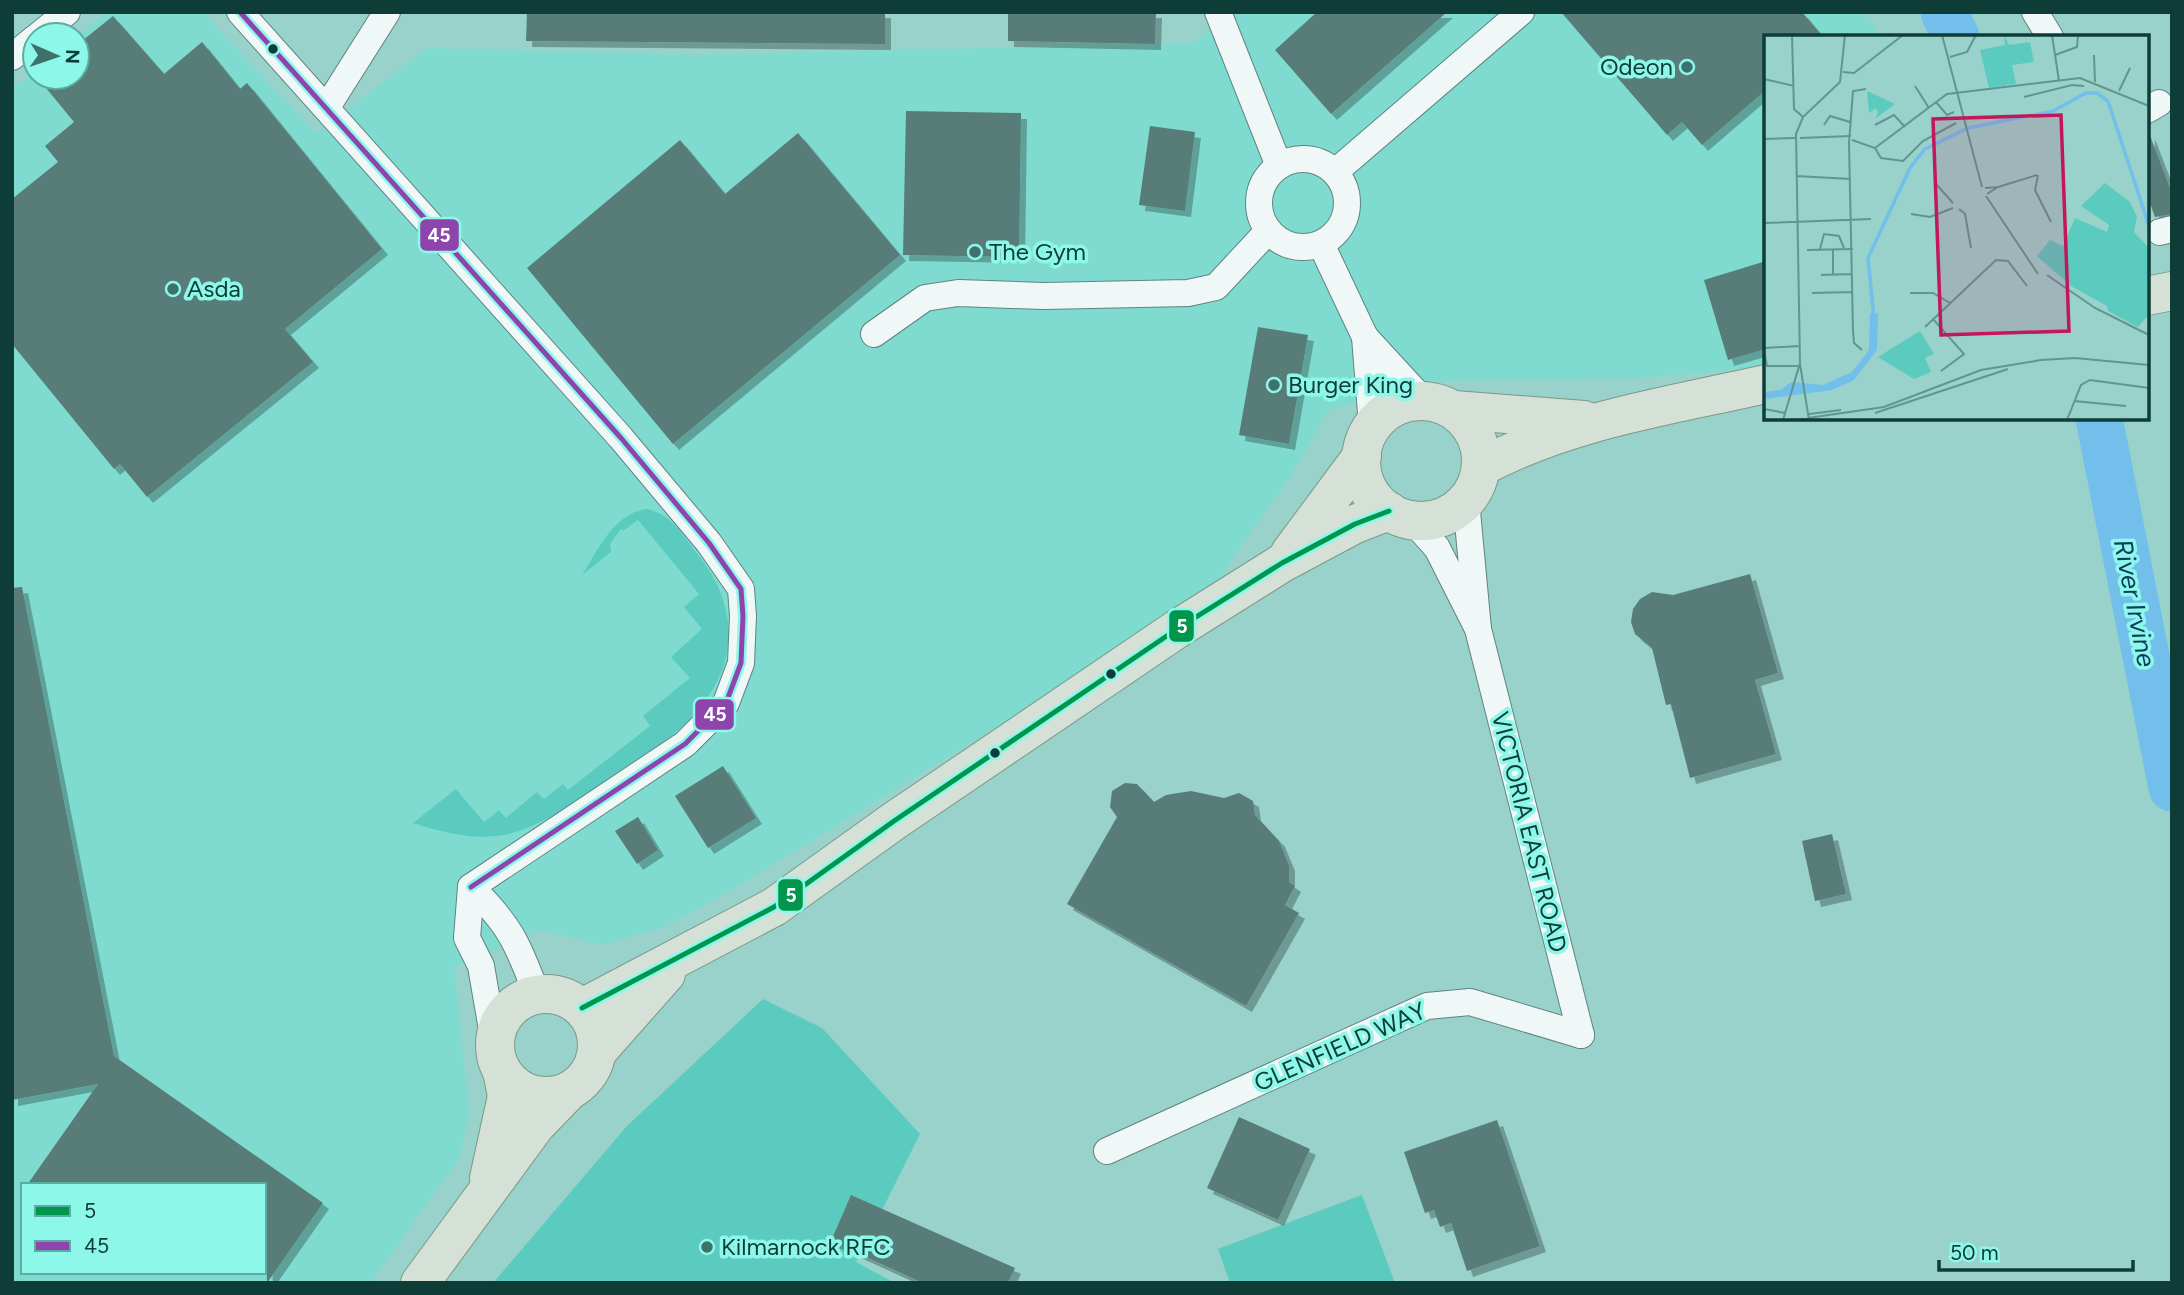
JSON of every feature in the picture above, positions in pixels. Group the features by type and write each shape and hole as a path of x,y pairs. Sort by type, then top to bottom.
{"main road":[{"path":"582,1008 680,959 774,907 1147,649 1282,563 1355,524 1400,516 1441,517 1515,449 1592,421 1764,384"},
{"path":"1439,406 1476,435 1481,451 1474,484"},
{"path":"1282,563 1367,441 1395,408 1439,406 1592,421"},
{"path":"1367,441 1368,487 1400,516"},
{"path":"597,1052 680,959"},
{"path":"420,1283 484,1197 536,1125 569,1091 583,1081 592,1068 597,1052 597,1036 592,1021 582,1008 561,996 537,995 523,999 507,1013 497,1032 499,1059 507,1096 484,1197"},
{"path":"499,1059 525,1091 547,1095 569,1091"}],"street":[{"path":"240,12 637,457 709,543 741,589 741,663 726,703 685,744 471,887"},
{"path":"327,107 387,12"},
{"path":"1218,12 1279,166"},
{"path":"1335,172 1521,12"},
{"path":"2035,12 2049,35"},
{"path":"1308,159 1335,172 1347,197 1347,212 1342,225 1321,244 1307,248 1293,247 1268,231 1260,211 1261,189 1268,176 1279,166 1293,160 1308,159"},
{"path":"874,334 925,298 958,293 1043,296 1188,293 1216,287 1268,231"},
{"path":"1321,244 1365,337 1439,406"},
{"path":"1365,337 1367,441"},
{"name":"VICTORIA EAST ROAD","path":"1474,484 1478,629"},
{"name":"VICTORIA EAST ROAD","path":"1400,516 1437,548 1478,629 1581,1035"},
{"path":"471,887 502,917 519,947 537,995"},
{"path":"471,887 467,938 481,966 499,1059"},
{"name":"GLENFIELD WAY","path":"1107,1151 1427,1006 1470,1002 1581,1035"}],"shaded area":[{"path":"107,12 203,12 316,134 427,48 694,55 1194,43 1227,12 1864,12 1880,35 1764,35 1764,367 1641,378 1431,381 1327,411 1296,468 1205,598 745,882 665,927 601,945 541,930 454,967 469,1109 460,1158 370,1283 12,1283 12,89 21,82 21,91 91,91 91,25"},
{"path":"645,509 661,514 674,524 711,573 721,595 729,638 717,681 704,702 687,722 663,742 568,807 541,822 512,833 487,837 450,833 413,823 456,789 484,822 499,810 506,818 537,792 544,799 563,784 568,790 650,726 643,716 690,678 671,657 702,629 684,607 699,594 638,520 623,531 621,529 610,544 611,552 582,575 615,526 624,518"},
{"path":"763,999 822,1028 920,1134 856,1262 895,1283 493,1283 627,1126"},
{"path":"1362,1195 1395,1283 1230,1283 1218,1249"}],"building":[{"path":"527,12 885,12 885,44 526,41"},
{"path":"1008,12 1156,12 1155,44 1008,41"},
{"path":"1317,12 1447,12 1331,114 1275,50"},
{"name":"Odeon","path":"1561,12 1802,12 1821,35 1764,35 1764,92 1702,145 1682,122 1667,135"},
{"name":"Asda","path":"113,16 164,74 202,42 240,89 247,83 382,249 285,329 313,362 147,497 120,464 114,469 12,344 12,199 58,162 45,146 74,122 49,91 91,91 91,34"},
{"path":"906,111 1021,113 1019,257 903,255"},
{"path":"1150,126 1195,132 1185,211 1139,205"},
{"path":"798,133 900,255 673,444 527,268 680,140 725,194"},
{"path":"2149,133 2172,193 2172,214 2155,217 2149,200"},
{"path":"1764,262 1764,350 1728,360 1704,280"},
{"name":"Burger King","path":"1258,327 1308,335 1289,444 1239,435"},
{"path":"1750,574 1778,673 1755,680 1776,754 1690,778 1671,704 1666,705 1652,648 1635,634 1631,622 1633,609 1640,599 1652,592 1673,595"},
{"path":"22,587 114,1056 323,1203 267,1283 266,1183 28,1183 98,1084 12,1100 12,588"},
{"path":"723,766 756,818 708,848 675,796"},
{"path":"1125,783 1137,784 1154,802 1166,795 1191,791 1224,798 1239,793 1253,801 1255,815 1279,841 1289,865 1289,882 1295,886 1285,905 1299,913 1246,1006 1067,904 1117,817 1110,807 1112,791"},
{"path":"638,817 658,850 637,864 615,831"},
{"path":"1832,834 1846,894 1815,901 1802,841"},
{"path":"1239,1117 1310,1149 1278,1220 1207,1188"},
{"path":"1497,1120 1540,1246 1467,1271 1451,1223 1440,1227 1434,1210 1425,1213 1404,1152"},
{"path":"851,1195 1015,1268 1008,1283 923,1283 831,1241"}],"waterway":[{"name":"River Irvine","path":"1944,12 1955,35"},
{"name":"River Irvine","path":"2099,420 2172,788"}],"transit line":[{"name":"45","path":"240,12 621,438 709,543 741,589 741,663 726,703 685,744 471,887"},
{"name":"5","path":"582,1008 774,907 894,821 1177,629 1282,563 1355,524 1389,511"}],"place":[{"name":"Odeon","path":"1687,67"},
{"name":"The Gym","path":"975,252"},
{"name":"Asda","path":"173,289"},
{"name":"Burger King","path":"1274,385"},
{"name":"Kilmarnock RFC","path":"707,1247"}]}
